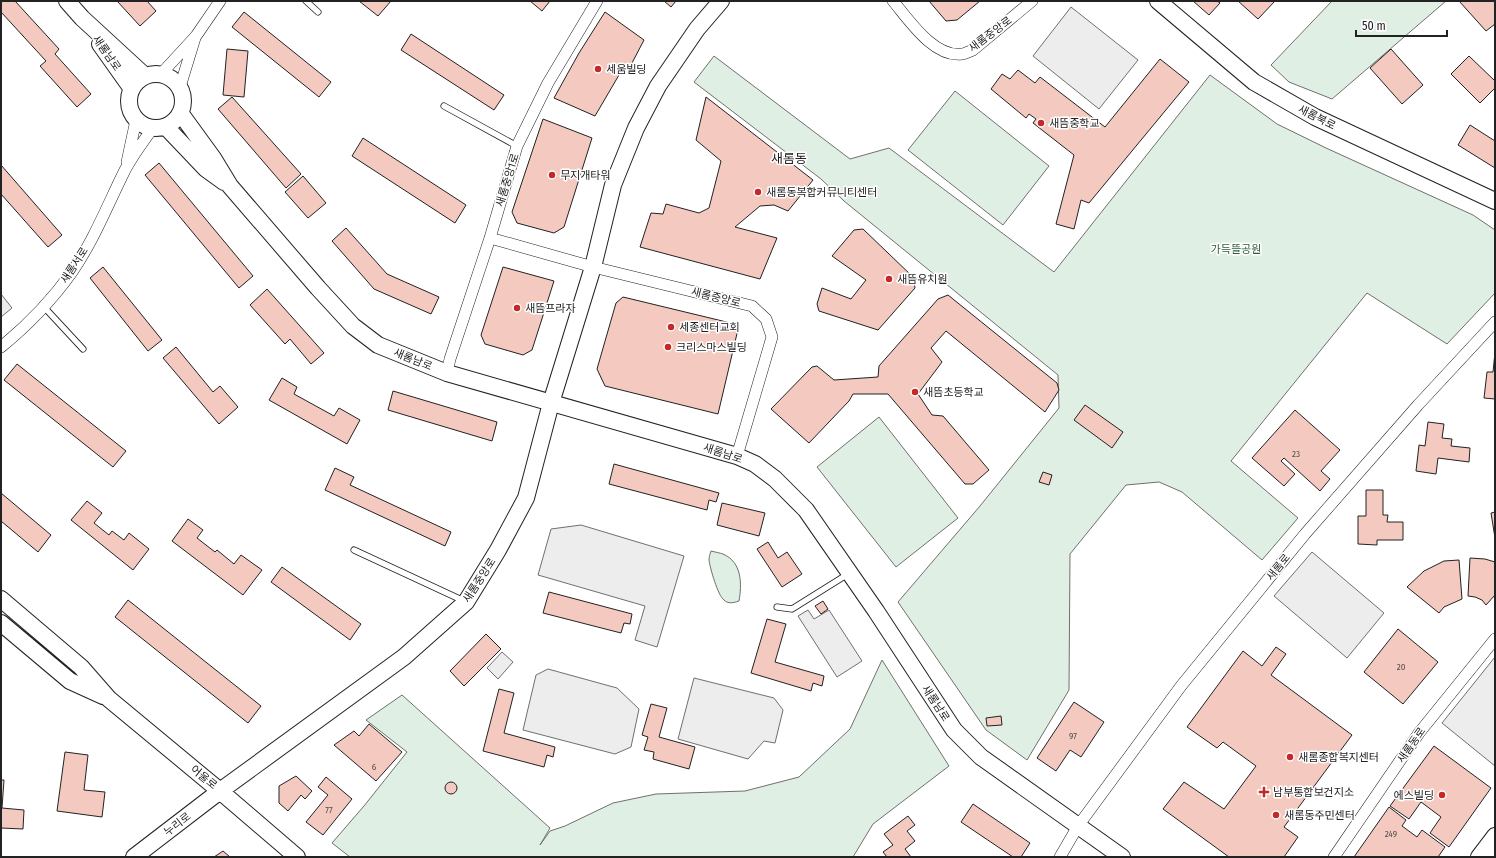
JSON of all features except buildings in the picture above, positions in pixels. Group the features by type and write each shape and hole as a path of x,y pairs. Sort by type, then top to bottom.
{"street":[{"name":"새롬남로","path":"67,1 82,18 132,89"},
{"path":"159,128 143,126 131,113 129,97 132,89 137,81 153,75 196,36 220,1"},
{"name":"새롬중앙1로","path":"447,373 450,358 490,238 518,146 552,76 597,1"},
{"name":"새롬중앙로","path":"220,790 404,657 466,602 498,550 526,498 551,403 593,267 613,185 636,128 663,80 697,29 721,1"},
{"name":"새롬중앙로","path":"893,1 931,44 944,52 962,54 973,50 1032,1"},
{"name":"새롬북로","path":"1158,1 1254,82 1314,117 1495,202"},
{"name":"새롬남로","path":"82,18 153,75"},
{"path":"180,87 196,36"},
{"path":"126,168 159,128 177,120 184,105 184,96 180,87 175,81 168,76 153,75"},
{"name":"새롬남로","path":"181,114 213,158 230,186 318,288 353,326 378,345 447,373 737,456 755,464 775,479 806,510 850,572 954,730 981,757 1122,857"},
{"path":"126,168 136,120"},
{"name":"새롬남로","path":"159,128 206,169 230,186"},
{"name":"새롬서로","path":"1,347 16,335 44,307 72,272 99,225 126,168"},
{"path":"490,238 593,267"},
{"name":"새롬중앙로","path":"593,267 752,306 766,319 772,337 737,456"},
{"name":"새롬로","path":"1060,857 1078,826 1181,686 1305,534 1418,405 1495,322"},
{"name":"어울로","path":"1,599 80,667 109,699 220,790 297,857"},
{"name":"어울로","path":"1,623 70,681 109,699"},
{"name":"새롬동로","path":"1334,857 1419,733 1495,639"},
{"name":"누리로","path":"134,857 220,790"},
{"path":"1479,857 1495,836"}],"lane":[{"path":"306,1 318,12"},
{"path":"444,106 518,146"},
{"path":"44,307 83,349"},
{"path":"354,550 466,602"},
{"path":"777,607 792,609 850,572"},
{"path":"1491,857 1495,852"}],"green space":[{"path":"1332,1 1446,1 1332,99 1289,82 1271,65"},
{"name":"가득뜰공원","path":"714,56 850,159 889,148 1054,272 1210,75 1277,124 1473,215 1495,230 1495,293 1447,344 1367,293 1231,461 1298,518 1262,560 1182,492 1159,482 1126,485 1070,554 1069,690 1027,760 986,730 898,602 980,506 1059,408 1058,375 844,201 821,179 694,82"},
{"path":"955,91 1049,166 1003,225 908,150"},
{"path":"879,417 958,518 896,567 817,467"},
{"path":"711,551 723,554 734,562 740,581 739,601 729,603 724,600 719,593 709,559"},
{"path":"882,660 949,766 873,824 853,857 350,857 332,843 407,752 366,720 402,695 550,828 540,845 550,831 565,826 613,803 656,794 745,791 799,777 850,729"}],"shaded area":[{"path":"1071,7 1138,60 1099,109 1033,56"},
{"path":"1,294 12,308 1,317"},
{"path":"581,525 684,556 657,647 635,640 645,606 538,575 551,529"},
{"path":"1312,552 1384,613 1347,658 1274,596"},
{"path":"808,610 814,619 829,610 862,661 837,677 798,616"},
{"path":"502,652 513,662 498,679 487,668"},
{"path":"1495,657 1495,766 1442,723"},
{"path":"548,669 617,688 639,709 631,747 615,754 523,730 536,675"},
{"path":"694,678 774,698 783,710 775,743 764,741 748,759 678,739"}],"place":[{"name":"세움빌딩","path":"598,69"},
{"name":"새뜸중학교","path":"1041,123"},
{"name":"무지개타워","path":"552,175"},
{"name":"새롬동복합커뮤니티센터","path":"758,192"},
{"name":"새뜸유치원","path":"889,279"},
{"name":"새뜸프라자","path":"517,308"},
{"name":"세종센터교회","path":"671,327"},
{"name":"크리스마스빌딩","path":"668,347"},
{"name":"새뜸초등학교","path":"915,392"},
{"name":"새롬종합복지센터","path":"1290,757"},
{"name":"남부통합보건지소","path":"1264,792"},
{"name":"에스빌딩","path":"1442,795"},
{"name":"새롬동주민센터","path":"1276,815"}],"district":[{"name":"새롬동","path":"789,158"}]}
